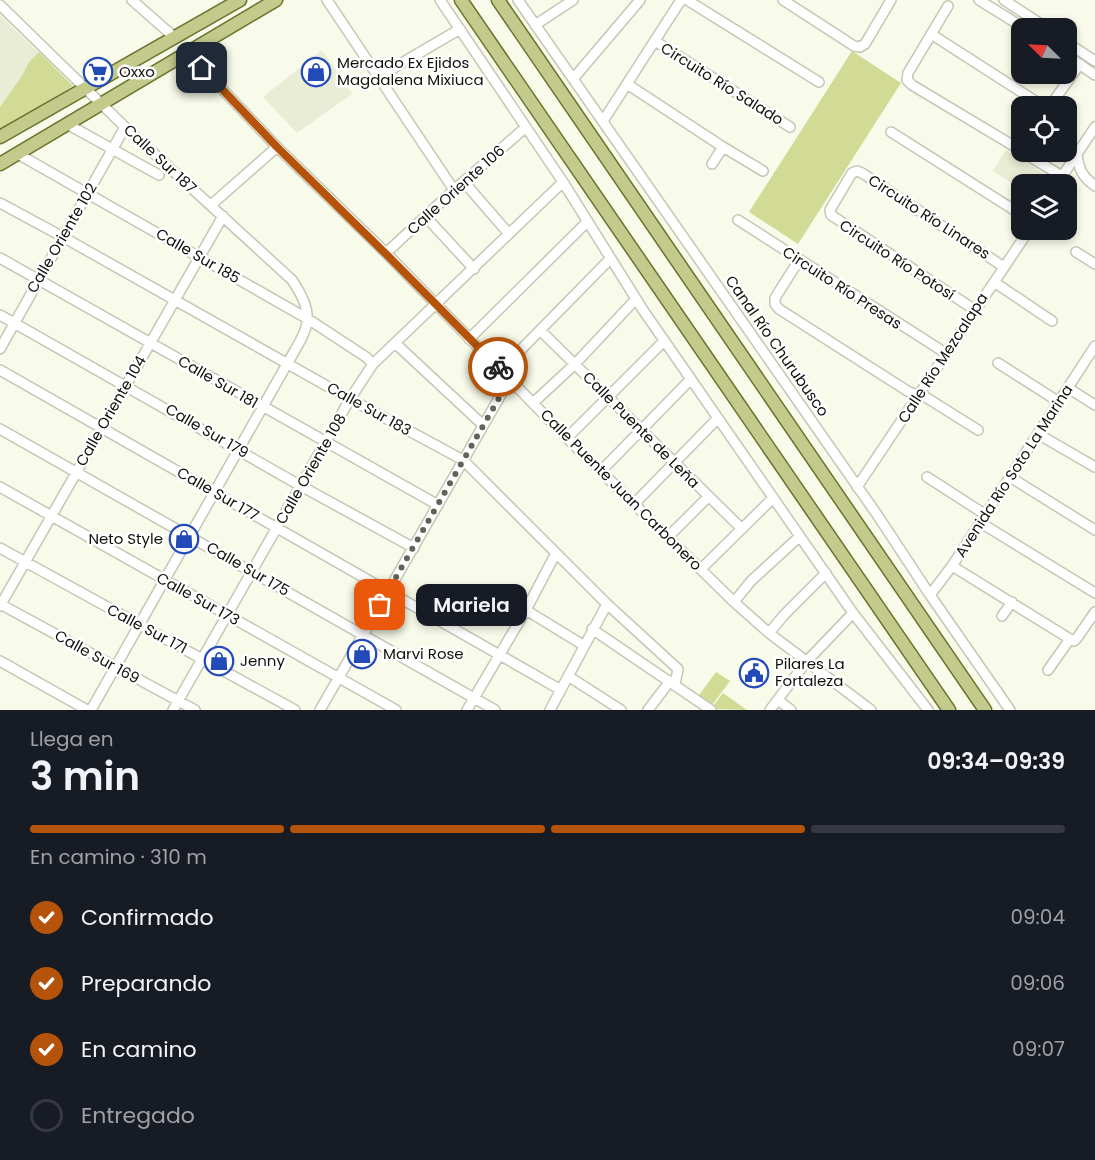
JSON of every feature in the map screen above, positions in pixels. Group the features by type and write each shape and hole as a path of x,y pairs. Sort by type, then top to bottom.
{"main road":[{"path":"0,137 240,0"},
{"path":"0,164 276,0"},
{"path":"461,0 949,710"},
{"path":"498,0 985,710"}],"street":[{"path":"132,0 174,37"},
{"path":"327,0 454,190"},
{"path":"440,0 563,182 664,341 853,613 927,710"},
{"name":"Canal Río Churubusco","path":"518,0 1010,710"},
{"path":"535,25 573,0"},
{"path":"573,79 640,0"},
{"path":"603,122 681,0"},
{"path":"687,0 819,82"},
{"path":"783,0 854,46 860,47 865,44 887,2"},
{"path":"979,0 1011,20"},
{"path":"1004,0 1032,18"},
{"name":"Calle Sur 187","path":"0,5 85,89 292,280 303,296 308,319"},
{"path":"948,6 908,73 907,80 1011,144"},
{"path":"378,77 460,29"},
{"path":"931,34 1027,96"},
{"name":"Circuito Río Salado","path":"654,41 790,127"},
{"path":"1077,49 1095,60"},
{"name":"Calle Puente Juan Carbonero","path":"187,51 277,147 734,602 769,633 871,710"},
{"path":"1077,62 1095,75"},
{"path":"1057,96 1080,64"},
{"path":"627,84 763,171"},
{"name":"Calle Sur 187","path":"67,124 159,175"},
{"name":"Calle Oriente 102","path":"0,349 126,127"},
{"path":"1095,127 1077,154 1078,169 1084,178 1095,186"},
{"name":"Calle Oriente 106","path":"386,254 454,190 526,128"},
{"path":"891,132 1011,208"},
{"path":"211,205 277,147"},
{"path":"712,164 723,147"},
{"name":"Calle Sur 185","path":"18,154 308,319 373,364"},
{"path":"1036,162 1052,174"},
{"name":"Circuito Río Linares","path":"852,173 857,171 862,173 1004,267"},
{"name":"Circuito Río Potosí","path":"852,173 830,210 831,215 975,310"},
{"path":"464,182 509,234"},
{"name":"Calle Oriente 108","path":"173,710 350,399 373,364 563,182"},
{"name":"Calle Sur 183","path":"0,203 463,460 607,604 678,669 673,682"},
{"name":"Calle Oriente 104","path":"0,605 222,216"},
{"path":"426,217 474,269"},
{"name":"Circuito Río Presas","path":"738,220 946,354"},
{"path":"470,339 587,222"},
{"name":"Calle Río Mezcalapa","path":"857,487 1022,240"},
{"path":"1076,252 1095,264"},
{"name":"Calle Sur 181","path":"0,258 438,505"},
{"path":"501,370 610,259"},
{"path":"798,260 775,298 775,304 779,309 909,392 927,398 978,430"},
{"path":"994,282 1052,321"},
{"path":"533,403 575,364 636,299"},
{"name":"Calle Sur 179","path":"0,315 414,548"},
{"path":"0,661 89,710 305,332 308,319"},
{"name":"Calle Puente de Leña","path":"541,331 742,529"},
{"path":"567,438 664,341"},
{"path":"395,343 483,425"},
{"name":"Avenida Río Soto La Marina","path":"930,595 952,566 1095,346"},
{"path":"998,363 1059,402"},
{"name":"Calle Sur 177","path":"0,370 561,690"},
{"path":"320,710 510,379"},
{"path":"601,471 691,379"},
{"path":"1068,388 1095,405"},
{"path":"634,504 718,418"},
{"name":"Calle Sur 175","path":"0,429 495,710"},
{"path":"1038,434 1095,467"},
{"path":"927,477 983,519 1095,593"},
{"path":"1010,477 1095,530"},
{"name":"Calle Sur 173","path":"0,487 396,710"},
{"path":"668,537 708,497"},
{"path":"701,569 773,498"},
{"path":"734,602 751,581 799,537"},
{"name":"Calle Sur 171","path":"0,548 295,710"},
{"path":"467,710 526,610 556,553"},
{"path":"952,566 1074,641 1095,612"},
{"path":"769,633 826,573"},
{"path":"1002,616 1012,602"},
{"path":"550,710 607,604"},
{"name":"Calle Sur 169","path":"0,605 195,710"},
{"path":"526,610 584,645"},
{"path":"770,710 806,662 853,613"},
{"path":"592,629 711,710"},
{"path":"1048,670 1070,639"},
{"path":"568,676 621,710"},
{"path":"648,710 673,682"},
{"path":"778,700 791,710"}],"shaded area":[{"path":"0,15 73,86 0,131"},
{"name":"Mercado Ex Ejidos Magdalena Mixiuca","path":"322,50 352,94 297,133 263,97"},
{"path":"1006,150 1011,153 1011,162 1025,162 1044,174 1011,174 1011,183 993,171"}],"green space":[{"path":"852,51 901,83 798,244 749,212"},
{"path":"39,52 73,86 0,131 0,107 29,62"},
{"path":"716,672 730,681 710,708 697,698"},
{"path":"723,693 747,710 711,709"}],"way so far":[{"path":"380,605 510,379 498,367"}],"place":[{"name":"Oxxo","path":"98,72"},
{"name":"Mercado Ex Ejidos Magdalena Mixiuca","path":"316,72"},
{"name":"Neto Style","path":"184,539"},
{"name":"Mariela","path":"380,605"},
{"name":"Marvi Rose","path":"362,654"},
{"name":"Jenny","path":"219,661"},
{"name":"Pilares La Fortaleza","path":"754,673"}],"route":[{"path":"202,68 277,147 498,367"}]}
